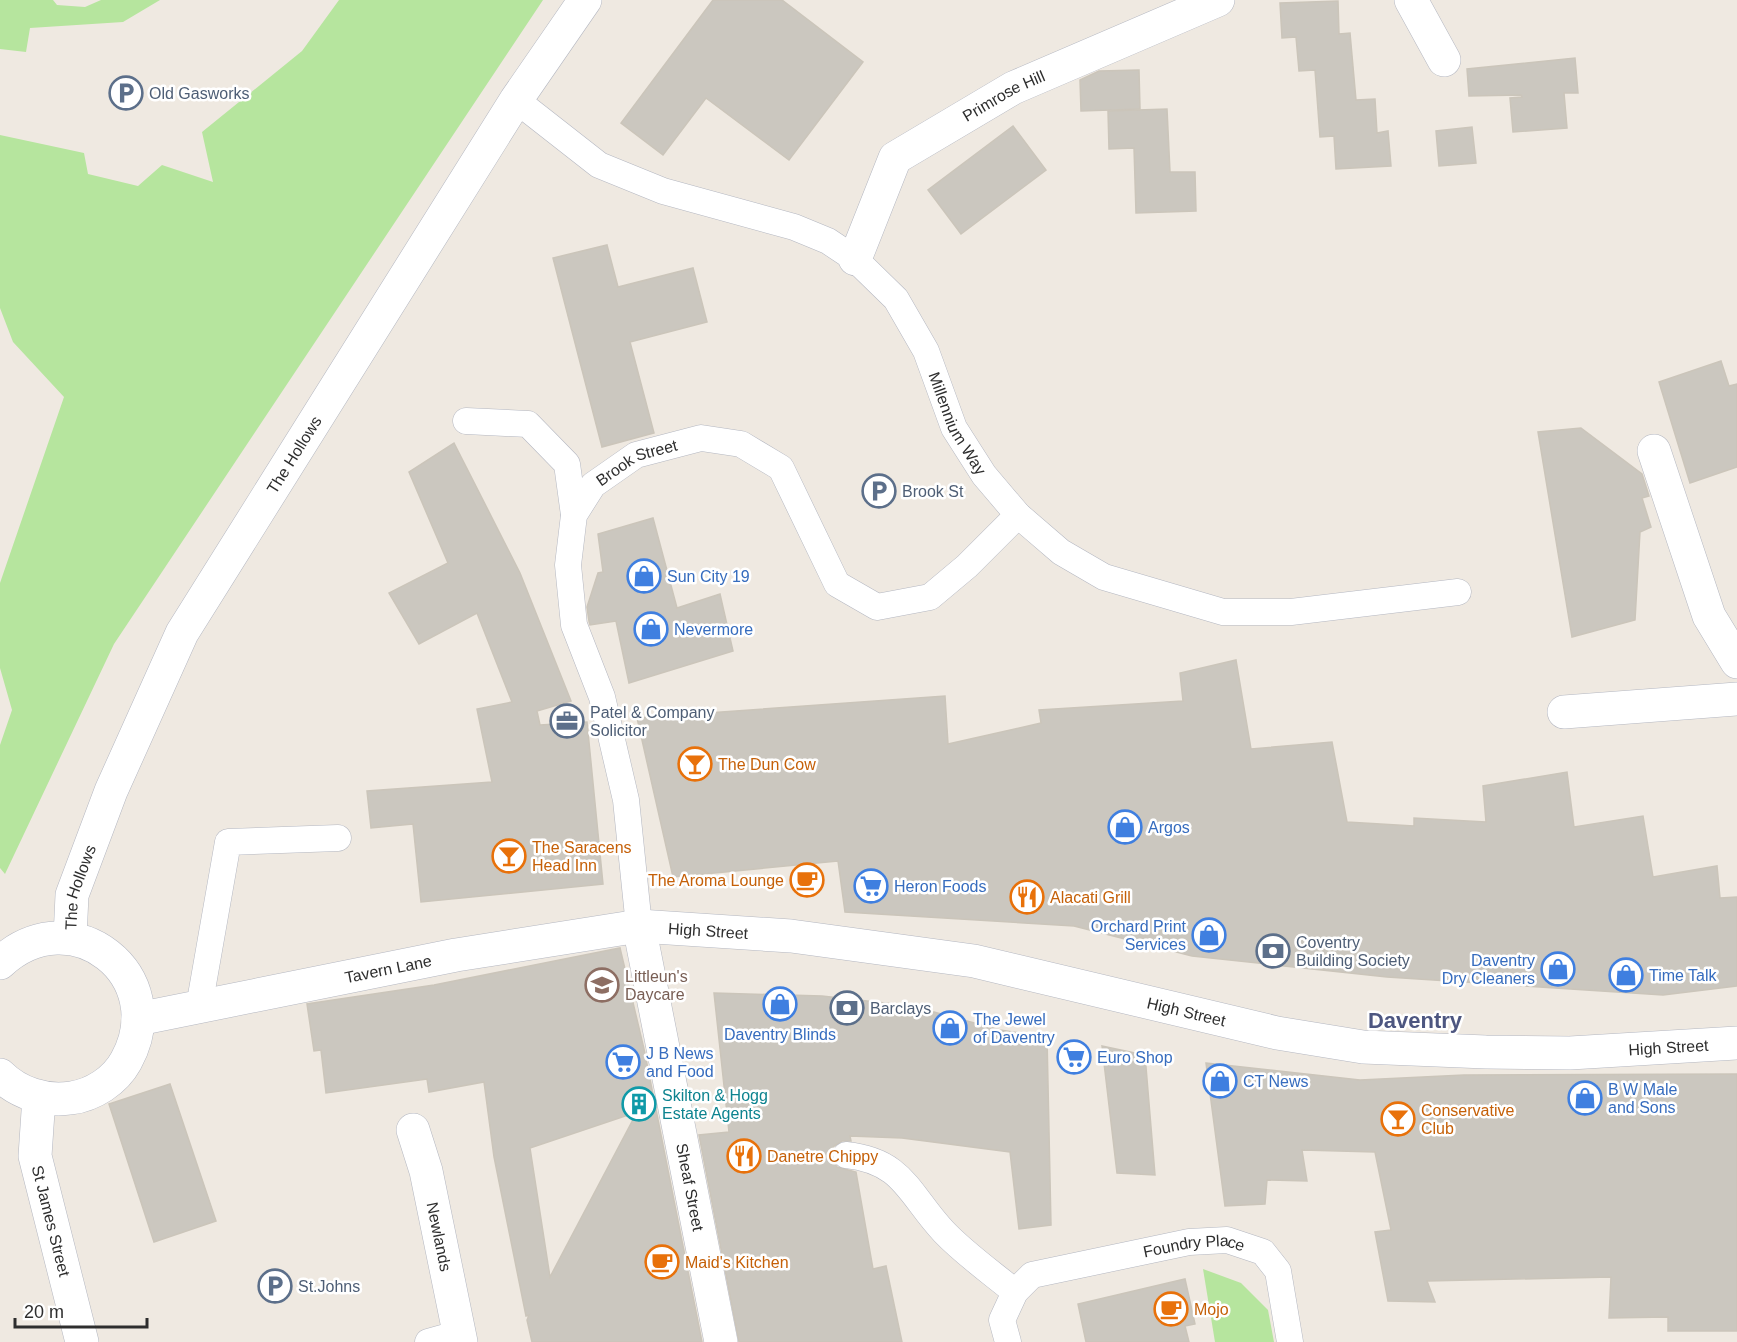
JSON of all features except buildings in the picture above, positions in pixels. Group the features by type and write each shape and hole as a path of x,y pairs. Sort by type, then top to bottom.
{"street":[{"name":"The Hollows","path":"70,938 72,896 111,791 182,633 516,100 585,0"},
{"name":"Primrose Hill","path":"855,259 895,158 1013,88 1218,0"},
{"path":"1411,0 1444,60"},
{"path":"1654,451 1709,616 1737,662"},
{"path":"1564,712 1737,699"},
{"name":"Tavern Lane","path":"138,1019 456,955 639,926"},
{"name":"High Street","path":"639,926 791,936 974,961 1266,1031 1363,1047 1570,1053 1737,1043"},
{"name":"Sheaf Street","path":"639,926 721,1342"},
{"path":"0,963 13,951 44,938 70,938 100,949 125,973 137,1005 138,1019 137,1036 122,1068 111,1079 87,1094 57,1100 39,1097 14,1087 0,1075"},
{"name":"St James Street","path":"39,1097 35,1156 82,1342"},
{"name":"Newlands","path":"413,1130 426,1171 461,1338"}],"lane":[{"name":"Millennium Way","path":"516,100 599,165 663,192 794,227 828,241 855,259 896,299 926,351 954,428 984,475 1018,515 1061,552 1104,577 1223,612 1292,612 1458,592"},
{"path":"466,421 528,424 567,464 574,515"},
{"name":"Brook Street","path":"639,926 626,800 602,697 574,626 568,565 574,515 593,485 636,456 701,438 741,444 781,468 837,584 877,607 930,597 967,566 1018,515"},
{"path":"199,1007 228,842 338,838"},
{"path":"846,1155 867,1157 899,1174 944,1232 1023,1284 1002,1320 1008,1342"},
{"name":"Foundry Place","path":"1023,1284 1189,1242 1227,1240 1263,1252 1278,1271 1290,1342"},
{"path":"428,1342 461,1338"}],"green space":[{"path":"0,0 53,0 57,5 85,7 101,0 160,0 123,22 30,28 26,52 0,49"},
{"path":"339,0 543,0 114,644 5,874 0,868 0,745 12,710 0,668 0,583 64,397 13,342 0,308 0,135 84,153 88,174 138,186 162,165 213,182 202,132 302,51"},
{"path":"1203,1269 1241,1283 1268,1310 1274,1342 1215,1342"}],"place":[{"name":"Old Gasworks","path":"126,93"},
{"name":"Brook St","path":"879,491"},
{"name":"Sun City 19","path":"644,576"},
{"name":"Nevermore","path":"651,629"},
{"name":"Patel & Company Solicitor","path":"567,721"},
{"name":"The Dun Cow","path":"695,764"},
{"name":"Argos","path":"1125,827"},
{"name":"The Saracens Head Inn","path":"509,856"},
{"name":"The Aroma Lounge","path":"807,880"},
{"name":"Heron Foods","path":"871,886"},
{"name":"Alacati Grill","path":"1027,897"},
{"name":"Orchard Print Services","path":"1209,935"},
{"name":"Coventry Building Society","path":"1273,951"},
{"name":"Daventry Dry Cleaners","path":"1558,969"},
{"name":"Time Talk","path":"1626,975"},
{"name":"Littleun's Daycare","path":"602,985"},
{"name":"Daventry Blinds","path":"780,1004"},
{"name":"Barclays","path":"847,1008"},
{"name":"The Jewel of Daventry","path":"950,1028"},
{"name":"Euro Shop","path":"1074,1057"},
{"name":"J B News and Food","path":"623,1062"},
{"name":"CT News","path":"1220,1081"},
{"name":"B W Male and Sons","path":"1585,1098"},
{"name":"Skilton & Hogg Estate Agents","path":"639,1104"},
{"name":"Conservative Club","path":"1398,1119"},
{"name":"Danetre Chippy","path":"744,1156"},
{"name":"Maid's Kitchen","path":"662,1262"},
{"name":"St.Johns","path":"275,1286"},
{"name":"Mojo","path":"1171,1309"}],"district":[{"name":"Daventry","path":"1415,1020"}]}
